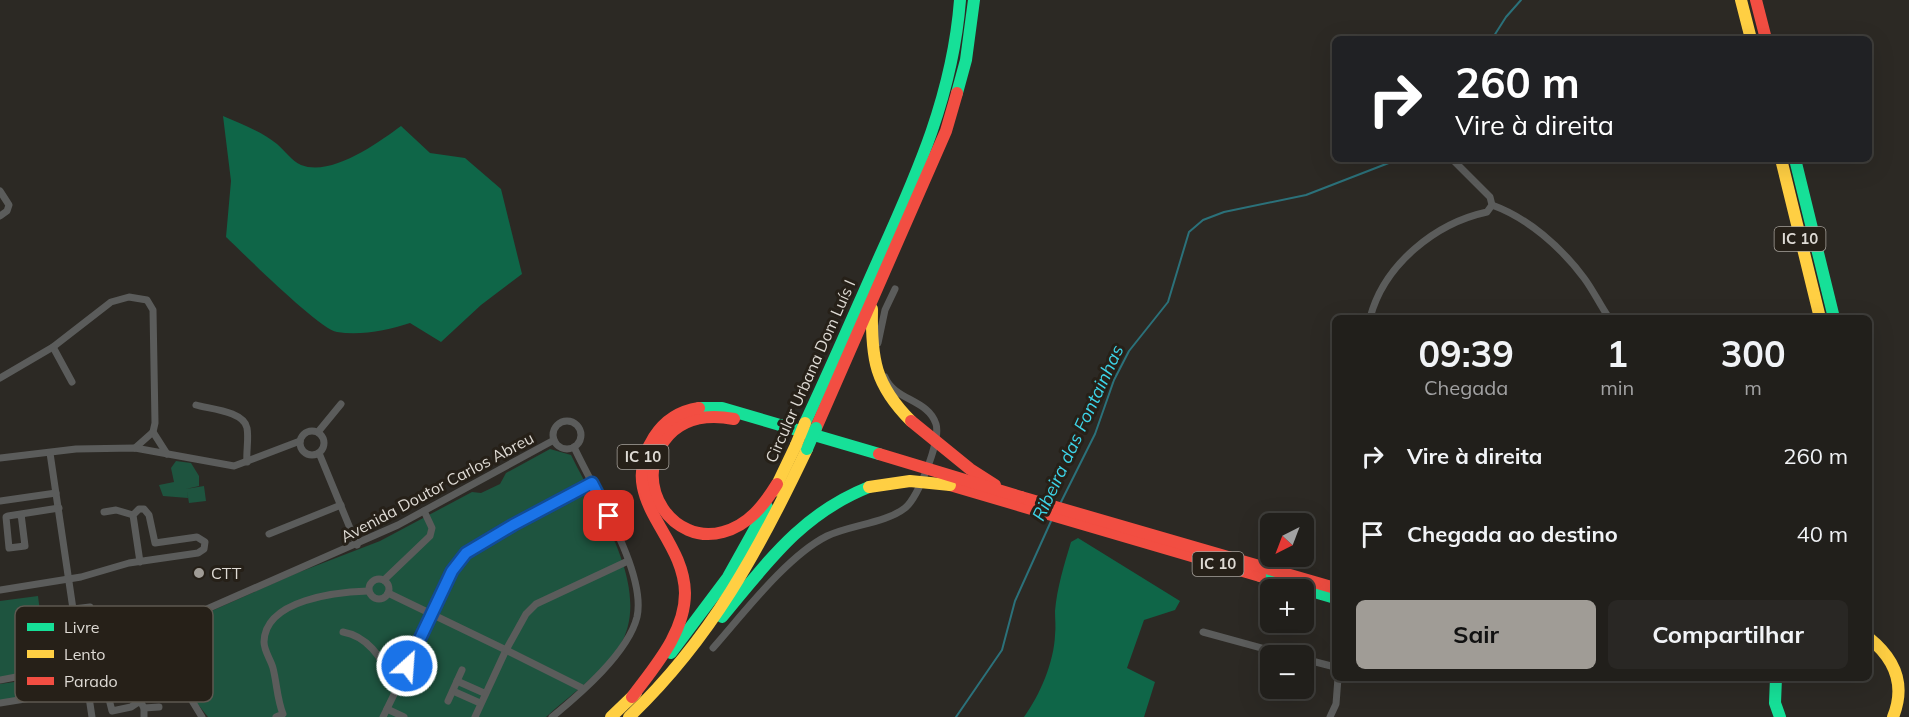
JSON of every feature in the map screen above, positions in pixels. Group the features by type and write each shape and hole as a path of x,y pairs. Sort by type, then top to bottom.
{"highway":[{"name":"Circular Urbana Dom Luís I","path":"629,717 681,663 753,556 811,425 935,129 950,81 960,0"},
{"name":"Circular Urbana Dom Luís I","path":"811,425 872,303 931,167 957,96 972,23 974,0"},
{"path":"1741,0 1750,36"},
{"path":"1756,0 1765,36"},
{"name":"IC 10","path":"1781,162 1819,315"},
{"name":"IC 10","path":"1796,162 1833,315"},
{"name":"IC 10","path":"872,303 870,345 873,368 890,400 911,421 979,474 1021,497"},
{"name":"IC 10","path":"632,697 676,633 685,592 680,567 645,499 640,477 642,460 651,439 665,423 684,410 703,406 722,408 878,458 950,485 1332,597"},
{"name":"IC 10","path":"777,484 765,503 745,523 725,532 706,534 682,526 662,509 653,493 651,470 654,453 664,438 679,424 697,416 720,416 1132,528 1332,587"},
{"name":"Circular Urbana Dom Luís I","path":"611,717 632,697 714,597 742,553 777,484 801,447"},
{"name":"IC 10","path":"681,663 806,520 841,498 869,487 910,481 950,485"},
{"path":"1872,640 1887,652 1897,671 1900,693 1893,717"},
{"path":"1776,681 1774,692 1780,717"}],"street":[{"path":"1371,315 1384,285 1406,258 1436,231 1464,218 1487,212 1492,205 1490,197 1455,162"},
{"path":"0,191 9,205 0,216"},
{"path":"1492,205 1525,221 1556,249 1583,277 1607,315"},
{"path":"713,648 765,589 801,555 825,537 904,509 916,495 938,428 932,413 922,405 903,397 887,382 878,362 877,337 895,289"},
{"path":"0,378 52,347 115,300 132,297 149,301 153,310 153,432 167,454"},
{"path":"52,347 72,382"},
{"path":"318,432 341,404"},
{"path":"196,405 233,415 244,422 247,430 247,462"},
{"path":"562,422 572,422 581,431 580,442 574,447 566,449 554,440 557,426 562,422"},
{"path":"0,458 135,448 231,466 300,441 307,431 318,432"},
{"path":"135,448 153,432"},
{"path":"318,432 324,442 319,453 357,545"},
{"name":"Avenida Doutor Carlos Abreu","path":"213,607 357,545 554,440"},
{"path":"300,441 301,449 307,454 319,453"},
{"path":"552,717 622,649 635,622 638,594 628,561 574,447"},
{"path":"50,453 73,606"},
{"path":"383,717 452,571 466,553 504,529 592,483"},
{"path":"0,501 56,493"},
{"path":"269,534 341,505"},
{"path":"21,514 25,546 9,548 4,519 21,514 59,508"},
{"path":"0,590 70,579 140,562 198,553 205,544 203,539 197,537 154,542 148,513 140,509 133,515"},
{"path":"104,512 116,510 133,515"},
{"path":"369,591 373,581 384,580 430,536 432,528 424,511"},
{"path":"133,515 140,562"},
{"path":"475,717 484,693 526,614 536,604 628,561"},
{"path":"281,716 274,670 264,647 264,640 271,623 289,610 315,597 336,592 369,591 380,599 388,593 389,586 384,580"},
{"path":"388,593 582,688"},
{"path":"343,632 369,645 382,661 389,679 399,683"},
{"path":"1203,632 1260,647"},
{"path":"1314,662 1332,666"},
{"path":"448,701 462,670"},
{"path":"0,680 15,677"},
{"path":"457,681 484,693"},
{"path":"1330,717 1336,704 1338,681"},
{"path":"453,691 480,703"},
{"path":"0,703 15,701"},
{"path":"89,702 92,717"},
{"path":"193,702 202,717"},
{"path":"144,717 142,704 159,707"},
{"path":"387,709 404,717"}],"green space":[{"path":"223,116 264,135 301,165 326,166 340,162 367,149 401,126 430,153 465,158 501,189 522,274 481,305 441,342 410,323 365,333 337,332 328,328 264,274 226,237 231,181"},
{"path":"550,449 571,455 607,524 626,575 630,600 628,625 619,647 594,676 546,717 208,717 196,702 213,702 213,610 297,573 380,541 472,492 481,493 500,484 506,473"},
{"path":"176,461 191,463 199,476 199,486 186,489 204,486 206,501 189,503 187,491 188,498 163,496 159,485 174,482 171,468"},
{"path":"1078,538 1180,601 1175,610 1144,620 1127,668 1155,682 1144,717 1024,717 1041,689 1049,667 1054,645 1055,611 1059,585 1071,542"},
{"path":"38,596 39,606 15,606 15,674 0,678 0,601"},
{"path":"15,682 15,699 0,701 0,684"}],"waterway":[{"name":"Ribeira das Fontainhas","path":"1494,36 1521,0"},
{"name":"Ribeira das Fontainhas","path":"1060,504 1095,434 1114,380 1129,351 1168,302 1189,232 1203,220 1224,212 1306,195 1391,162"},
{"name":"Ribeira das Fontainhas","path":"956,717 1002,650 1015,601 1052,519"}],"traffic: fast":[{"path":"805,423 908,194 932,131 950,67 960,0"},
{"path":"957,93 966,60 974,0"},
{"path":"1796,162 1833,315"},
{"path":"699,408 722,408 879,454"},
{"path":"807,449 816,428"},
{"path":"722,617 770,559 804,526 845,498 869,487"},
{"path":"671,653 728,577 767,507"},
{"path":"1260,576 1332,597"},
{"path":"1776,681 1775,703 1780,717"}],"traffic: slow":[{"path":"1741,0 1750,36"},
{"path":"1782,162 1819,315"},
{"path":"872,309 874,357 878,370 890,395 911,421"},
{"path":"796,445 805,423"},
{"path":"774,491 796,445"},
{"path":"629,717 685,656 731,592 770,523 807,449"},
{"path":"869,487 910,481 950,485"},
{"path":"1872,641 1886,655 1896,673 1898,694 1893,717"},
{"path":"611,717 636,693"}],"traffic: jam":[{"path":"1756,0 1765,36"},
{"path":"816,428 946,131 957,93"},
{"path":"632,697 674,636 684,608 685,593 682,572 674,552 646,498 642,480 644,459 654,437 663,426 673,417 699,408"},
{"path":"734,419 714,417 695,419 678,427 664,441 655,458 653,476 655,493 663,508 674,521 688,530 705,534 723,532 741,524 755,513 777,484"},
{"path":"911,421 970,469 995,485"},
{"path":"879,454 1021,497"},
{"path":"950,485 1260,576"},
{"path":"1021,497 1332,587"}],"place":[{"name":"CTT","path":"199,573"}],"route":[{"path":"407,666 452,571 469,550 592,483 609,516"}]}
